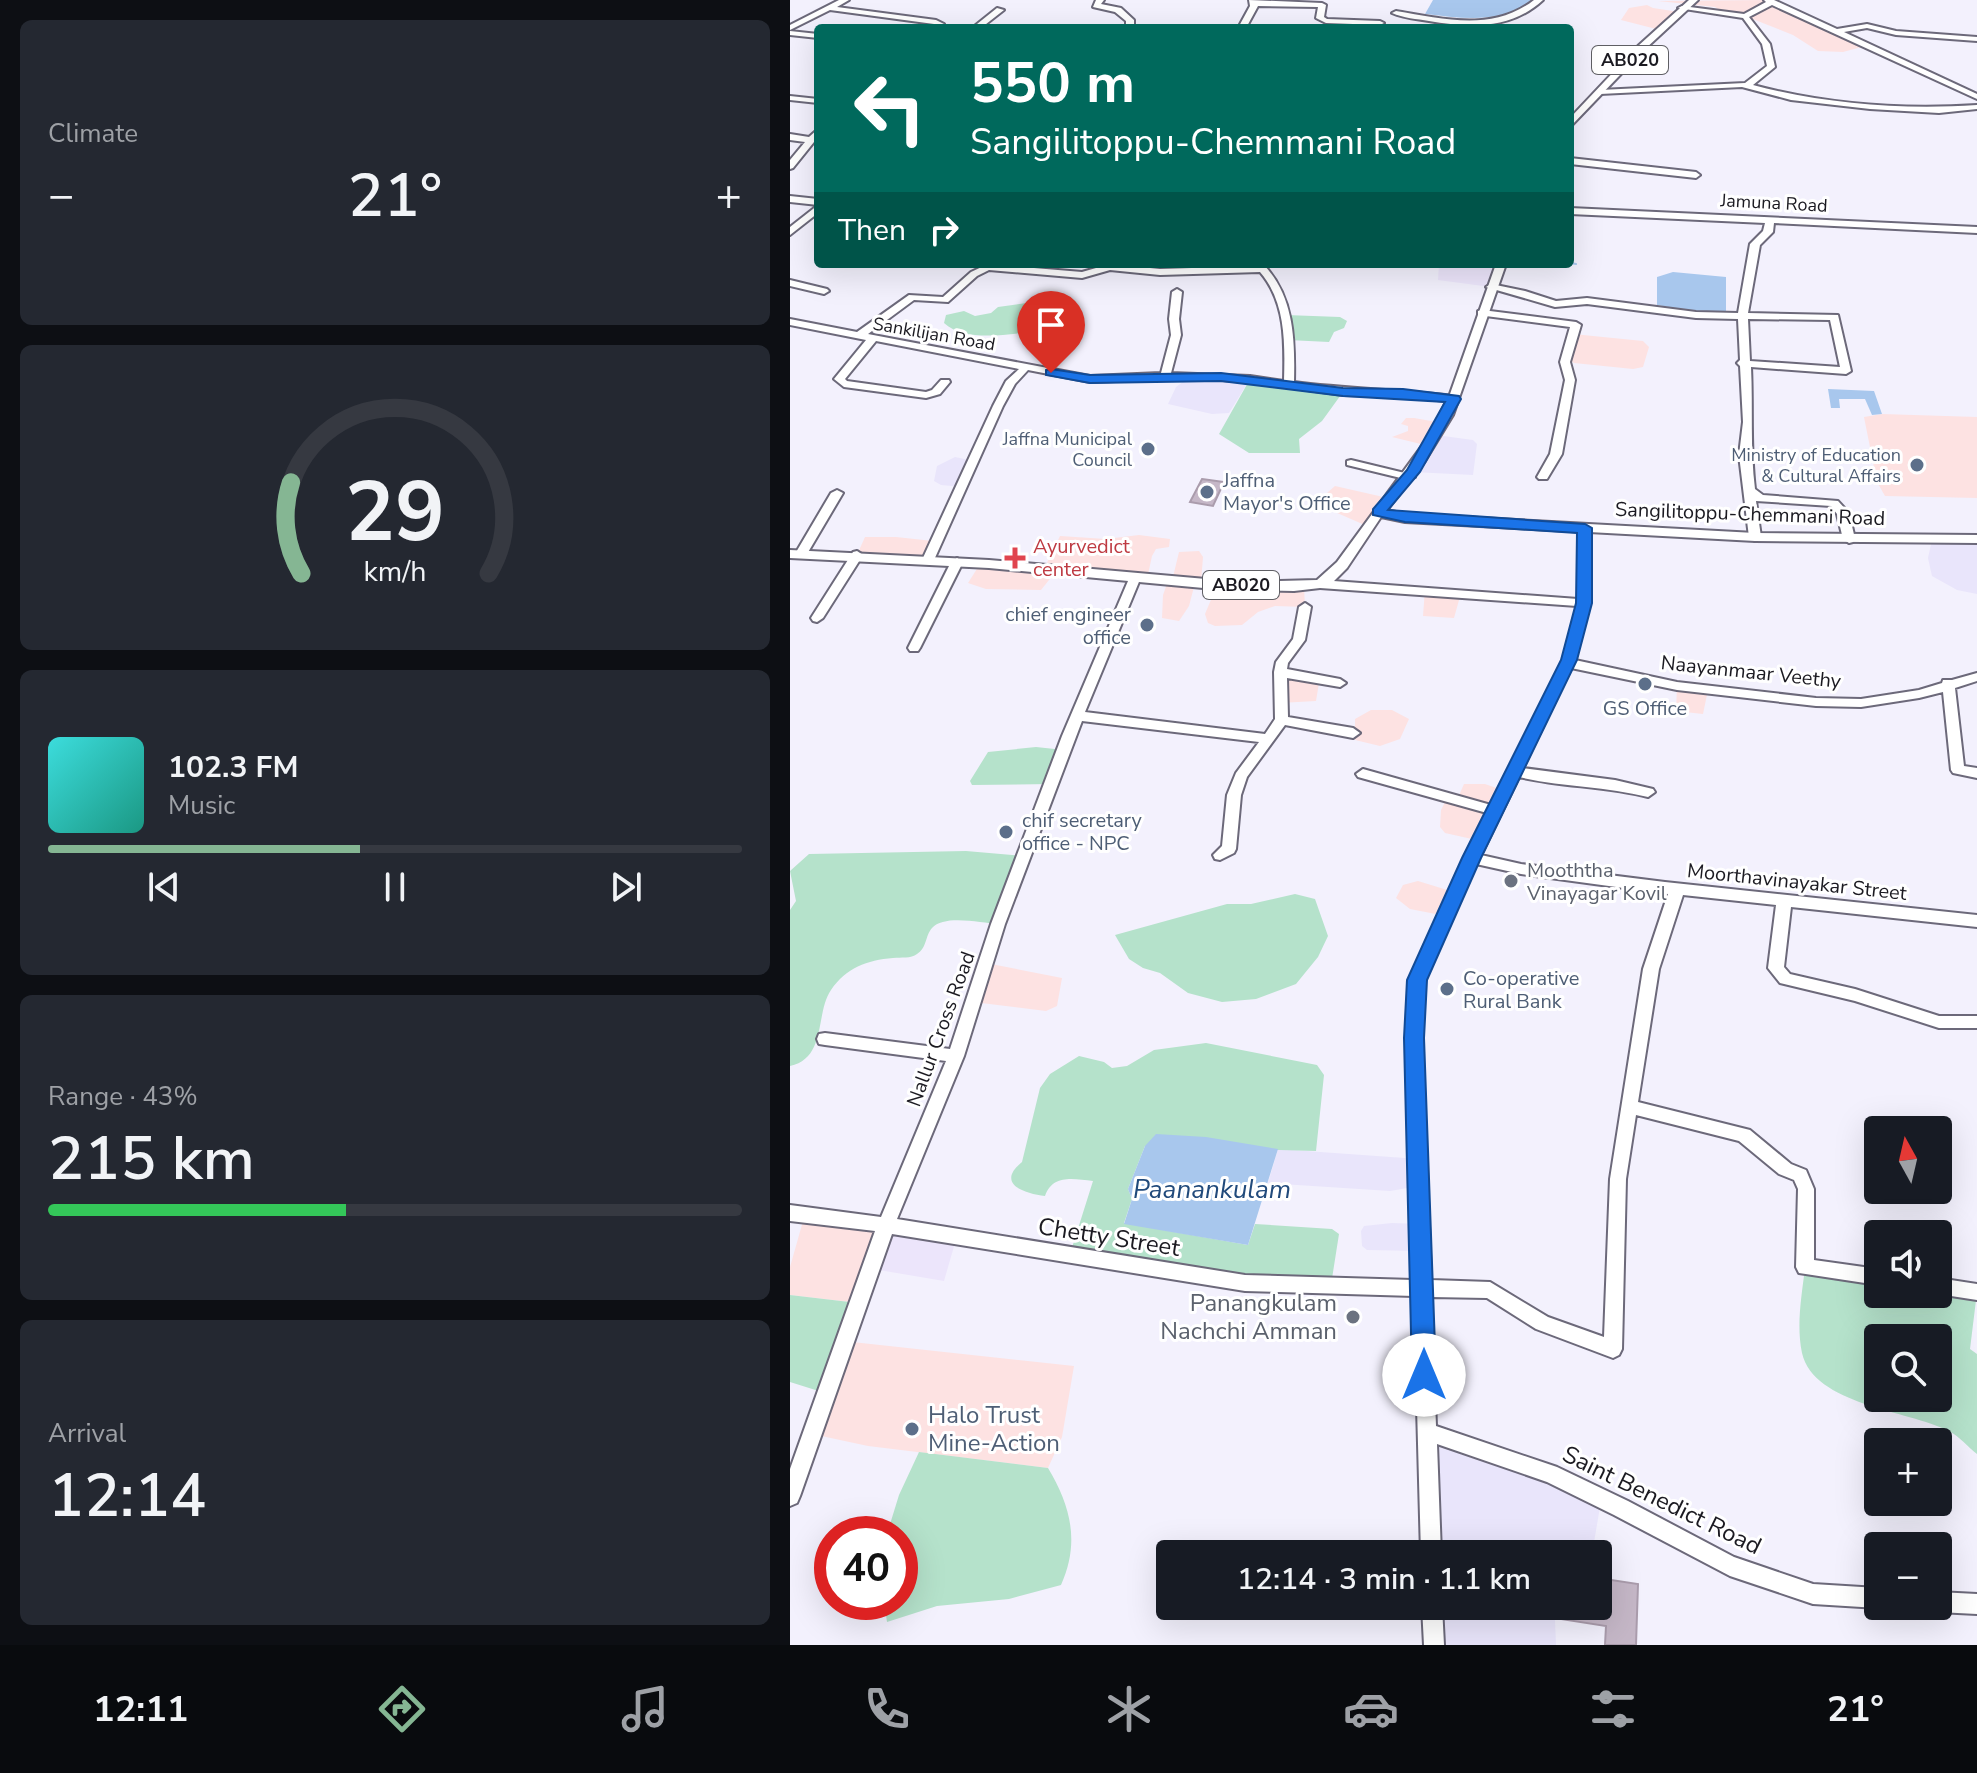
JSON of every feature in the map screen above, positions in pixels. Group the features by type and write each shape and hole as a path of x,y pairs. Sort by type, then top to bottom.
{"main road":[{"name":"AB020","path":"1574,117 1682,8 1694,0"},
{"path":"1320,584 1346,560 1378,512 1409,477 1454,399 1499,268"},
{"name":"Sangilitoppu-Chemmani Road","path":"1378,512 1405,518 1755,537 1977,539"},
{"name":"AB020","path":"793,554 857,555 1259,586 1320,584"}],"street":[{"path":"790,30 845,0"},
{"path":"790,30 845,0"},
{"path":"1100,0 1096,5 1118,10 1130,20 1130,24"},
{"path":"1244,24 1253,2 1322,5 1320,18 1326,21 1380,23 1396,13 1405,0"},
{"path":"1396,13 1486,24 1521,15 1539,0"},
{"path":"1682,8 1745,16 1770,1 1977,97"},
{"path":"829,8 940,24"},
{"path":"981,24 1000,10"},
{"path":"1745,16 1766,44 1771,67 1748,85"},
{"path":"1839,31 1867,26 1896,33 1977,39"},
{"path":"790,30 814,35"},
{"path":"1600,92 1748,85 1791,98 1855,106 1939,110 1977,107"},
{"path":"1960,89 1977,88"},
{"path":"790,98 814,101"},
{"path":"790,166 814,136"},
{"path":"790,137 809,140"},
{"path":"1574,161 1696,175"},
{"path":"790,199 814,204"},
{"path":"790,232 814,209"},
{"name":"Jamuna Road","path":"1574,211 1977,230"},
{"path":"1755,537 1748,490 1743,314 1755,244 1768,232 1770,219"},
{"path":"858,336 912,297 936,300 952,297 974,274 986,268"},
{"path":"1000,268 1082,275 1106,268"},
{"path":"1120,268 1160,272 1227,268"},
{"path":"1263,268 1271,276 1286,308 1289,386"},
{"path":"790,283 824,291"},
{"path":"1491,287 1555,304 1587,301 1696,315 1834,317 1846,371 1742,363"},
{"path":"1165,377 1176,335 1177,292"},
{"path":"1482,313 1576,325 1565,362 1570,380 1556,454 1543,477"},
{"name":"Sankilijan Road","path":"790,322 1090,379 1250,379 1289,386 1454,399"},
{"path":"873,338 839,379 844,384 926,395 936,392 945,382"},
{"path":"928,560 998,406 1010,383 1025,368"},
{"path":"1351,463 1409,477"},
{"path":"1748,490 1760,498 1834,503 1843,513 1849,539"},
{"path":"793,554 837,493"},
{"path":"1431,1540 1414,1038 1417,980 1472,858 1567,663 1584,603 1585,528"},
{"path":"817,618 857,555"},
{"path":"914,648 957,562"},
{"name":"Nallur Cross Road","path":"790,1496 886,1225 956,1056 998,924 1077,716 1135,577"},
{"path":"1320,584 1584,603"},
{"path":"1220,855 1229,849 1234,795 1241,776 1282,720 1282,662 1299,640 1305,607"},
{"name":"Naayanmaar Veethy","path":"1567,663 1677,686 1816,702 1861,703 1919,694 1977,677"},
{"path":"1280,672 1340,683"},
{"path":"1948,683 1958,770 1977,773"},
{"path":"1077,716 1270,739"},
{"path":"1282,720 1353,733"},
{"path":"1515,771 1566,783 1605,784 1648,792"},
{"path":"1363,774 1496,811"},
{"name":"Moorthavinayakar Street","path":"1472,858 1521,869 1677,890 1977,921"},
{"path":"1677,890 1651,969 1632,1107 1753,1140 1785,1169 1800,1175 1806,1189 1805,1267 1864,1275"},
{"path":"1784,901 1776,968 1785,979 1855,995 1939,1022 1977,1022"},
{"path":"825,1039 956,1056"},
{"name":"Chetty Street","path":"790,1213 886,1225 1245,1283 1490,1290 1542,1323 1613,1349 1618,1179 1632,1107"},
{"path":"1952,1288 1977,1292"},
{"name":"Saint Benedict Road","path":"1428,1432 1550,1474 1730,1566 1813,1594 1864,1597"},
{"path":"1952,1603 1977,1604"},
{"path":"1433,1620 1434,1645"}],"shaded area":[{"path":"1768,0 1869,45 1843,52 1818,51 1793,35 1745,16 1713,13 1718,9 1715,7 1658,1"},
{"path":"1647,5 1679,12 1660,30 1621,20 1629,8"},
{"path":"1439,268 1499,268 1491,287 1438,280"},
{"path":"1573,334 1643,341 1649,347 1643,367 1633,369 1574,363 1567,358"},
{"path":"1192,375 1250,379 1229,413 1212,414 1168,404 1176,387"},
{"name":"Ministry of Education & Cultural Affairs","path":"1882,414 1977,417 1977,498 1885,496 1877,482 1864,417"},
{"path":"1406,418 1442,423 1429,446 1392,437 1408,431 1408,426 1401,424"},
{"path":"1436,435 1473,440 1477,444 1473,475 1413,472"},
{"path":"955,457 974,461 963,487 941,485 934,481 937,466"},
{"path":"1335,486 1389,500 1367,526 1328,509 1320,499"},
{"path":"1139,535 1170,539 1169,547 1156,549 1147,579 1057,570 1041,590 986,589 968,583 980,564 1044,569 1060,536 1106,539"},
{"path":"865,537 933,541 928,560 857,555"},
{"path":"1977,539 1977,594 1957,590 1932,576 1928,558 1932,540"},
{"path":"1199,551 1203,557 1201,582 1195,583 1189,606 1179,621 1162,618 1163,595 1168,581 1172,581 1179,552"},
{"path":"1218,583 1304,586 1305,607 1275,606 1258,612 1242,625 1215,626 1208,623 1205,614"},
{"path":"1425,589 1461,593 1454,618 1423,616"},
{"path":"1280,672 1320,677 1316,701 1280,703"},
{"path":"1677,686 1708,690 1703,714 1676,711"},
{"path":"1371,710 1392,710 1409,719 1400,739 1380,746 1355,740 1355,719"},
{"path":"1464,784 1485,784 1505,791 1481,841 1445,833 1440,827 1441,810 1447,798 1457,800"},
{"path":"1418,881 1457,893 1446,916 1410,909 1396,898 1403,885"},
{"path":"986,963 1062,978 1057,1006 1046,1011 973,1002"},
{"path":"1278,1149 1419,1159 1419,1186 1390,1191 1268,1183"},
{"path":"805,1214 886,1225 858,1303 790,1295 790,1267"},
{"path":"1421,1224 1422,1251 1367,1250 1362,1246 1361,1231 1364,1226"},
{"path":"886,1225 957,1236 944,1281 873,1269"},
{"path":"843,1341 1074,1366 1062,1437 1048,1468 868,1446 812,1434"},
{"path":"1436,1439 1503,1458 1600,1507 1594,1540 1440,1540"},
{"path":"1443,1620 1555,1620 1556,1645 1444,1645"}],"green space":[{"path":"1033,302 1049,306 1057,313 1044,330 978,335 965,333 944,323 946,315 964,311 975,316 991,313 998,307"},
{"path":"1286,315 1340,317 1347,321 1344,328 1334,332 1329,342 1288,340"},
{"path":"1250,379 1343,392 1322,421 1299,439 1300,453 1249,453 1219,434"},
{"path":"1036,747 1064,750 1052,784 972,785 970,781 988,752"},
{"path":"966,851 1025,856 998,924 945,921 932,928 923,949 915,956 874,961 850,971 837,982 826,1000 810,1054 790,1066 790,910 796,901 790,871 809,854"},
{"path":"1295,894 1315,899 1328,936 1318,957 1296,984 1256,999 1222,1002 1188,993 1160,973 1143,968 1129,959 1115,935 1227,904 1251,904"},
{"path":"1206,1043 1317,1065 1324,1075 1316,1151 1145,1146 1128,1189 1132,1199 1124,1223 1248,1245 1255,1224 1332,1229 1339,1234 1331,1285 1070,1254 1093,1181 1058,1181 1045,1196 1029,1193 1012,1182 1014,1170 1022,1162 1040,1088 1050,1074 1079,1056 1104,1062 1112,1068 1127,1066 1154,1050"},
{"path":"1805,1267 1864,1275 1864,1308 1952,1308 1952,1293 1977,1292 1970,1349 1977,1354 1977,1454 1952,1433 1952,1428 1941,1428 1891,1412 1952,1412 1952,1324 1864,1324 1864,1404 1824,1384 1810,1370 1802,1353 1800,1310"},
{"path":"790,1295 858,1303 825,1393 790,1382"},
{"path":"919,1452 1048,1468 1062,1496 1070,1525 1070,1554 1061,1585 1009,1599 937,1606 918,1612 918,1516 893,1516"}],"water":[{"path":"1433,0 1532,0 1507,13 1467,18 1425,14"},
{"path":"1673,272 1726,277 1726,311 1697,312 1657,305 1657,277"},
{"path":"1828,389 1874,391 1882,414 1872,415 1865,399 1839,399 1840,408 1831,408"},
{"name":"Paanankulam","path":"1156,1134 1206,1137 1278,1149 1248,1245 1124,1224 1132,1199 1128,1189 1145,1146"}],"building":[{"name":"Jaffna Mayor's Office","path":"1202,479 1224,482 1213,506 1190,502"},
{"path":"1612,1580 1638,1584 1636,1645 1605,1645 1606,1626 1567,1620 1612,1620"}],"place":[{"name":"Jaffna Municipal Council","path":"1148,449"},
{"name":"Ministry of Education & Cultural Affairs","path":"1917,465"},
{"name":"Jaffna Mayor's Office","path":"1207,492"},
{"name":"Ayurvedict center","path":"1015,558"},
{"name":"chief engineer office","path":"1147,625"},
{"name":"GS Office","path":"1645,684"},
{"name":"chif secretary office - NPC","path":"1006,832"},
{"name":"Mooththa Vinayagar Kovil","path":"1511,881"},
{"name":"Co-operative Rural Bank","path":"1447,989"},
{"name":"Panangkulam Nachchi Amman","path":"1353,1317"},
{"name":"Halo Trust Mine-Action","path":"912,1429"}],"route":[{"path":"1051,373 1090,379 1192,375 1250,379 1343,392 1403,393 1454,399 1413,472 1378,512 1405,518 1585,528 1587,563 1584,603 1569,660 1472,858 1417,980 1414,1038 1424,1375"}]}
